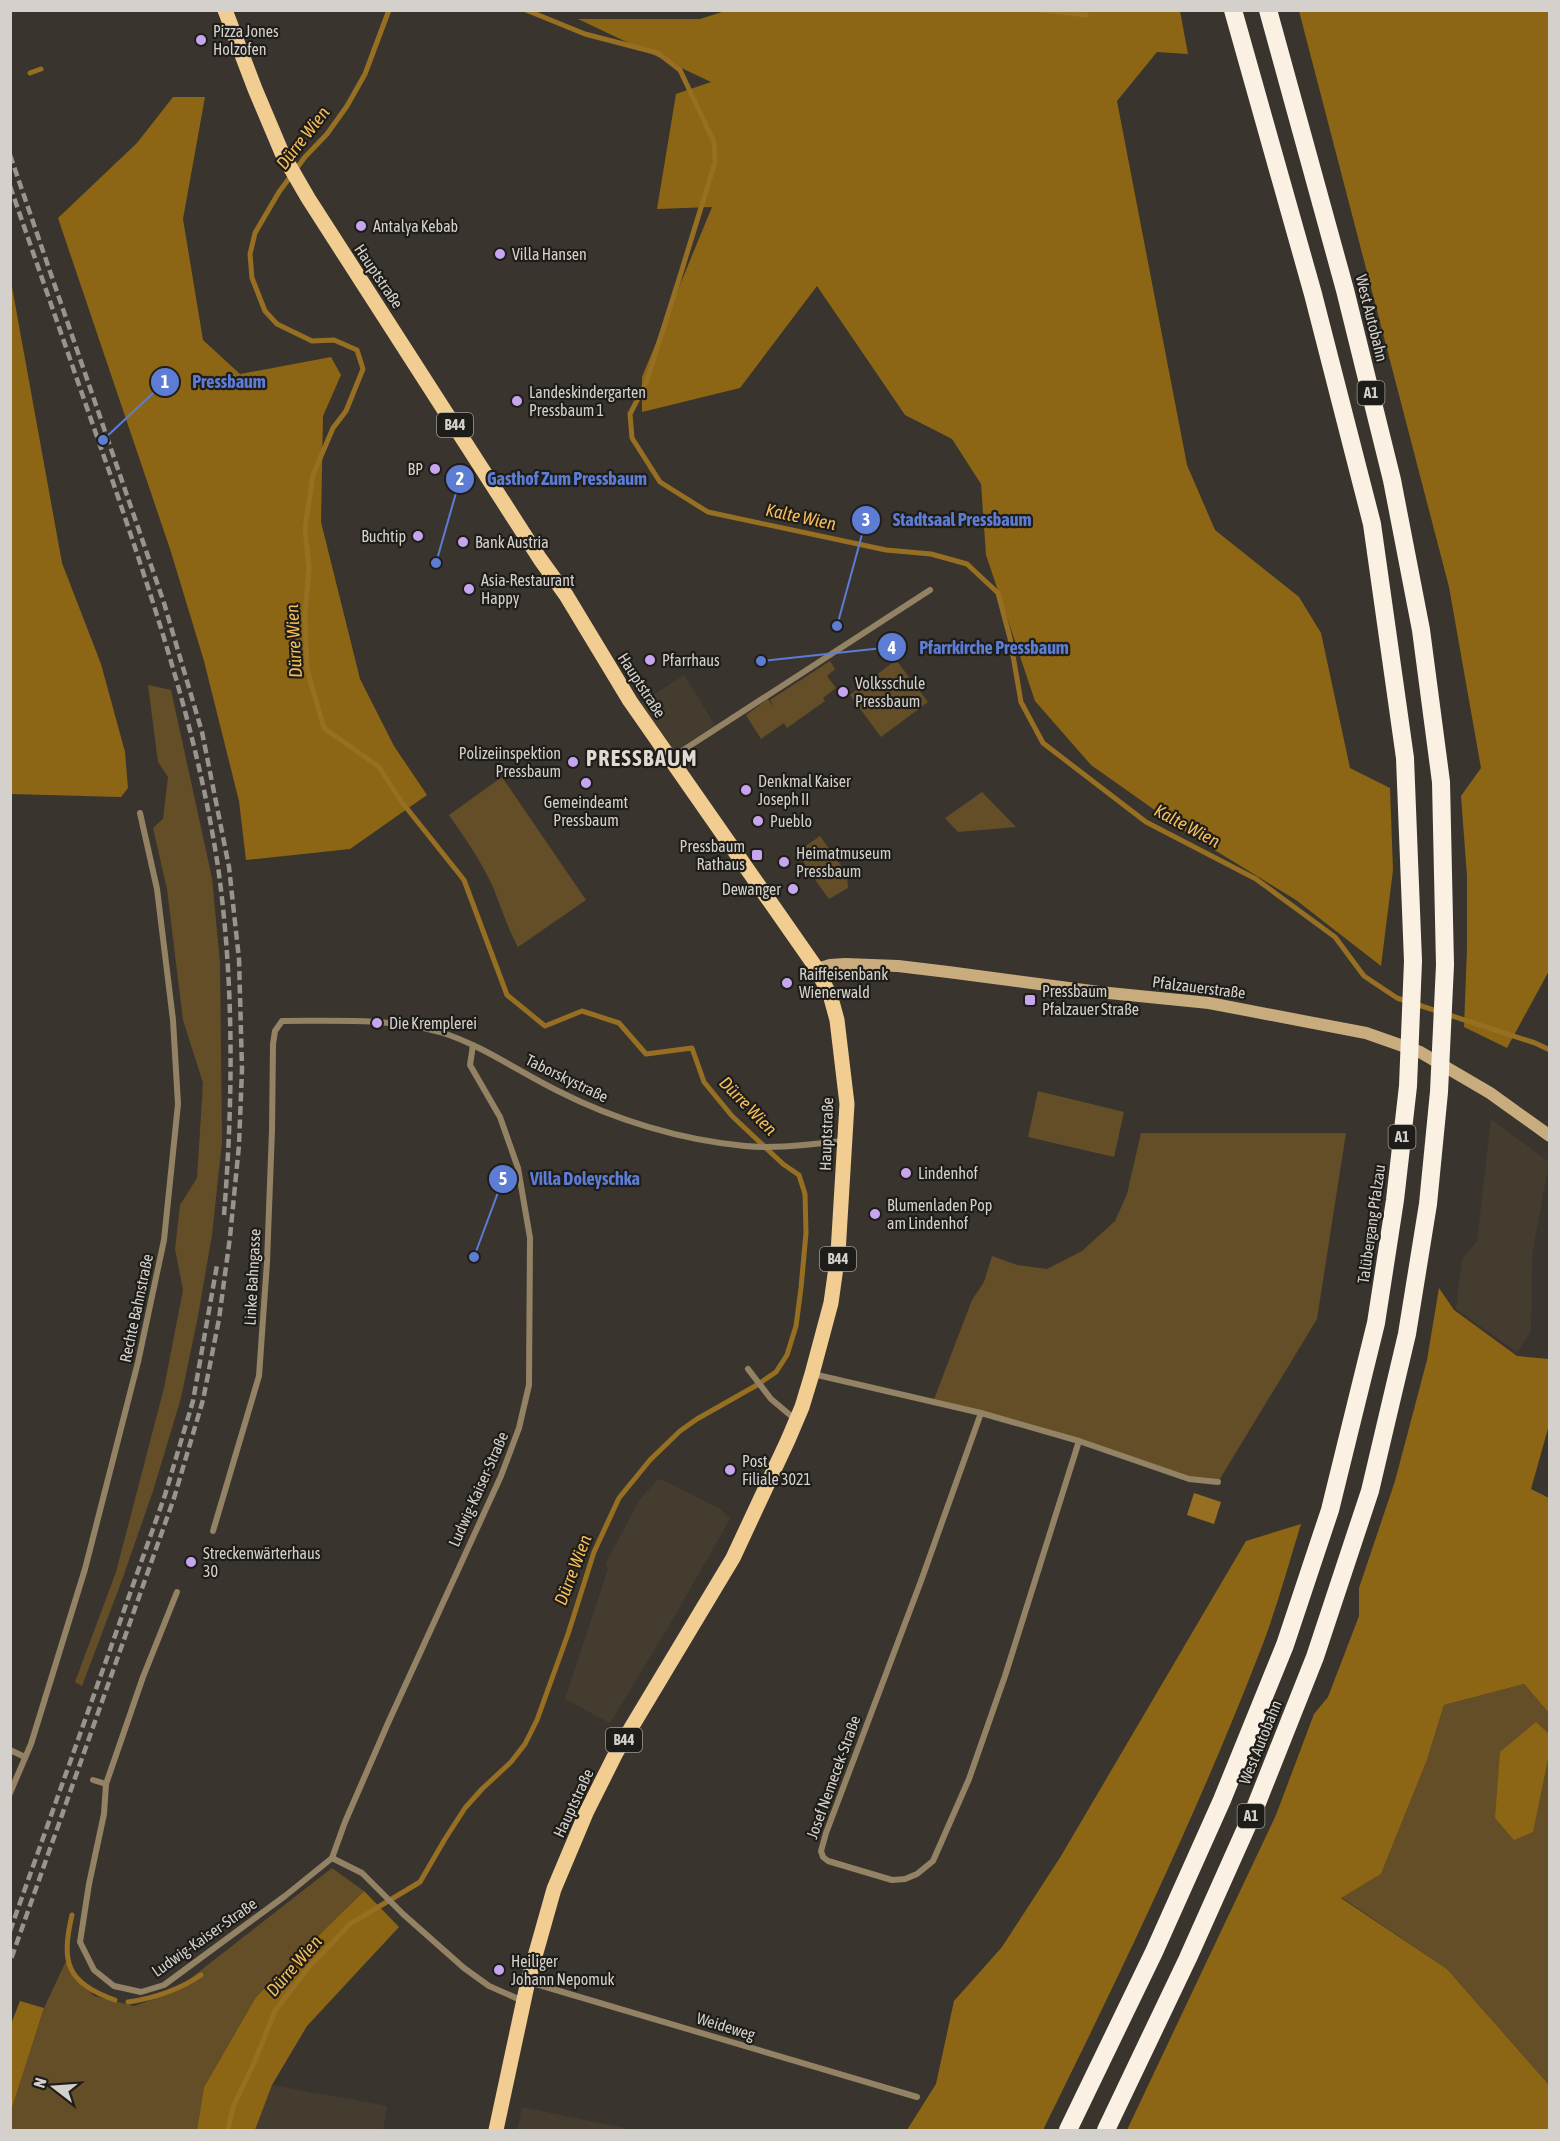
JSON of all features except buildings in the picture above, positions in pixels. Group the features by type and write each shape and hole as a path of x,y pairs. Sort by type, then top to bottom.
{"highway":[{"name":"Talübergang Pfalzau","path":"1233,10 1313,294 1372,524 1405,758 1413,961 1408,1086 1395,1200 1376,1323 1330,1510"},
{"name":"West Autobahn","path":"1106,2130 1188,1958 1255,1808 1315,1657 1370,1491 1407,1334 1428,1204 1438,1103 1445,965 1441,782 1421,630 1392,480 1345,290 1268,10"},
{"name":"West Autobahn","path":"1068,2130 1154,1952 1222,1800 1285,1645 1330,1510"}],"main road":[{"name":"Hauptstraße","path":"225,10 282,153 308,198 540,559 566,595 630,701 817,969 831,998 837,1020 847,1104 838,1253 831,1303 812,1374 796,1420 733,1558 616,1753 586,1813 554,1889 522,2001 496,2130"}],"street":[{"path":"670,759 930,590"},
{"name":"Rechte Bahnstraße","path":"10,1793 25,1756 85,1569 138,1362 164,1240 178,1104 174,1030 157,890 140,813"},
{"name":"Pfalzauerstraße","path":"817,969 845,964 938,970 1100,992 1209,1003 1366,1033 1420,1052 1490,1093 1550,1136"},
{"name":"Taborskystraße","path":"282,1021 410,1025 441,1033 473,1045 557,1091 614,1116 665,1131 744,1146 784,1147 845,1141"},
{"name":"Linke Bahngasse","path":"213,1531 259,1377 268,1238 273,1044 275,1031 282,1021"},
{"name":"Ludwig-Kaiser-Straße","path":"177,1592 143,1677 106,1784 104,1814 89,1884 80,1942 94,1970 114,1986 141,1992 164,1985 285,1896 332,1858 388,1723 501,1476 519,1428 529,1385 530,1238 518,1168 500,1117 470,1065 473,1045"},
{"path":"748,1369 771,1399 796,1420"},
{"path":"812,1374 981,1413 1079,1441 1190,1479 1218,1482"},
{"name":"Josef Nemecek-Straße","path":"981,1413 821,1851 823,1857 828,1861 892,1880 905,1879 917,1874 933,1860 950,1827 1005,1676 1079,1441"},
{"path":"10,1750 25,1756"},
{"path":"93,1780 106,1784"},
{"path":"332,1858 362,1873 403,1914 464,1968 489,1986 522,2001"},
{"name":"Weideweg","path":"528,1981 917,2097"}],"shaded area":[{"path":"725,11 1180,11 1188,54 1157,52 1117,101 1187,465 1215,530 1299,597 1321,633 1350,768 1390,788 1393,870 1381,966 1296,900 1190,835 1091,765 1035,701 986,555 981,484 952,439 905,415 817,286 740,388 642,412 642,377 712,207 657,209 676,94 711,82 578,19 700,19"},
{"path":"1299,11 1549,11 1550,969 1507,1048 1464,1027 1467,876 1461,796 1481,768 1449,587"},
{"path":"173,97 205,97 183,219 203,340 240,374 331,357 341,375 323,416 321,522 360,679 394,746 427,795 350,849 246,860 239,801 204,661 171,552 58,218 137,143"},
{"path":"10,276 62,563 101,664 125,752 128,788 121,797 11,794"},
{"path":"896,660 928,702 881,737 850,695"},
{"path":"830,661 835,669 827,676 836,688 823,698 825,701 787,728 784,723 761,739 746,715 768,699 775,710 770,700"},
{"path":"684,675 715,725 674,752 641,703"},
{"path":"148,685 171,690 212,878 220,963 222,1142 212,1235 181,1398 153,1491 82,1686 75,1682 116,1572 164,1388 183,1290 175,1249 180,1205 197,1178 203,1083 183,1020 167,889 153,828 163,819 168,777 158,762"},
{"path":"502,777 586,900 518,947 488,877 449,815"},
{"path":"982,792 1016,827 958,832 945,818"},
{"path":"820,836 847,874 848,888 829,899 816,881 817,875 814,871 808,870 800,855 802,853 800,850"},
{"path":"1038,1091 1124,1112 1114,1157 1028,1137"},
{"path":"1491,1119 1549,1162 1532,1255 1531,1331 1517,1352 1456,1309 1462,1259 1477,1241"},
{"path":"1141,1133 1346,1133 1317,1319 1218,1482 1189,1479 1079,1441 933,1402 972,1300 984,1282 992,1256 1017,1265 1047,1269 1082,1251 1115,1221 1127,1194"},
{"path":"1439,1288 1454,1310 1517,1356 1549,1359 1549,1425 1531,1489 1549,1498 1549,1713 1524,1684 1444,1705 1427,1760 1381,1874 1341,1898 1447,1969 1549,2085 1549,2130 1127,2130 1276,1815 1314,1714 1328,1697 1359,1616 1359,1588 1395,1481 1427,1360"},
{"path":"658,1480 663,1480 720,1509 730,1519 610,1723 565,1699 608,1569 606,1563 640,1499"},
{"path":"1194,1493 1221,1502 1214,1524 1187,1515"},
{"path":"1301,1524 1264,1641 1214,1765 1131,1949 1043,2130 907,2130 936,2084 954,2001 1002,1947 1061,1856 1246,1541"},
{"path":"1524,1684 1549,1713 1549,2085 1447,1969 1341,1897 1381,1874 1427,1760 1444,1705"},
{"path":"1536,1722 1549,1734 1549,1754 1533,1832 1514,1840 1495,1818 1500,1752"},
{"path":"332,1868 364,1891 256,1997 204,2087 197,2130 11,2130 11,2111 44,2008 67,1959 80,1981 94,1996 134,2006 173,1992"},
{"path":"364,1891 399,1927 307,2026 272,2085 255,2130 197,2130 204,2087 256,1997"},
{"path":"20,2001 44,2008 11,2111 11,2024"},
{"path":"272,2085 387,2106 383,2130 255,2130"},
{"path":"522,2107 625,2128 624,2130 517,2130"}],"waterway":[{"name":"Dürre Wien","path":"228,2130 233,2107 275,2011 308,1968 350,1924 420,1882 465,1808 511,1762 525,1744 537,1720 568,1634 594,1552 619,1498 650,1460 680,1431 776,1372 787,1355 796,1326 806,1233 805,1194 799,1175 783,1164 732,1116 704,1082 692,1048 646,1054 619,1023 582,1011 545,1026 507,995 464,880 401,801 379,767 324,728 307,669 305,615 309,567 305,529 313,475 333,428 346,411 363,369 357,350 334,340 312,341 277,324 265,311 252,278 250,254 255,233 279,192 347,106 365,74 389,10"},
{"name":"Kalte Wien","path":"526,10 585,34 658,53 680,70 714,142 715,162 680,276 646,383 630,414 632,438 660,482 708,512 886,550 931,554 967,564 998,593 1010,638 1021,702 1043,743 1146,822 1256,879 1335,937 1364,976 1397,998 1535,1043 1550,1050"},
{"path":"1042,10 1086,15"},
{"path":"30,73 41,69"},
{"path":"72,1915 67,1946 71,1969 86,1986 115,2000"},
{"path":"128,2002 166,1993 201,1975"}],"railway":[{"path":"10,155 164,603 202,732 229,867 239,959 242,1069 239,1145 230,1237 219,1319 203,1400 174,1498 10,1962"},
{"path":"10,186 147,583 176,679 201,775 219,874 230,1001 229,1130 224,1215"},
{"path":"10,1931 165,1495 193,1401 217,1265"}],"place":[{"name":"Pizza Jones Holzofen","path":"201,40"},
{"name":"Antalya Kebab","path":"361,226"},
{"name":"Villa Hansen","path":"500,254"},
{"name":"Landeskindergarten Pressbaum 1","path":"517,401"},
{"name":"Pressbaum","path":"103,440"},
{"name":"BP","path":"435,469"},
{"name":"Buchtip","path":"418,536"},
{"name":"Bank Austria","path":"463,542"},
{"name":"Gasthof Zum Pressbaum","path":"436,563"},
{"name":"Asia-Restaurant Happy","path":"469,589"},
{"name":"Stadtsaal Pressbaum","path":"837,626"},
{"name":"Pfarrhaus","path":"650,660"},
{"name":"Pfarrkirche Pressbaum","path":"761,661"},
{"name":"Volksschule Pressbaum","path":"843,692"},
{"name":"Polizeiinspektion Pressbaum","path":"573,762"},
{"name":"Gemeindeamt Pressbaum","path":"586,783"},
{"name":"Denkmal Kaiser Joseph II","path":"746,790"},
{"name":"Pueblo","path":"758,821"},
{"name":"Pressbaum Rathaus","path":"757,855"},
{"name":"Heimatmuseum Pressbaum","path":"784,862"},
{"name":"Dewanger","path":"793,889"},
{"name":"Raiffeisenbank Wienerwald","path":"787,983"},
{"name":"Pressbaum Pfalzauer Straße","path":"1030,1000"},
{"name":"Die Kremplerei","path":"377,1023"},
{"name":"Lindenhof","path":"906,1173"},
{"name":"Blumenladen Pop am Lindenhof","path":"875,1214"},
{"name":"Villa Doleyschka","path":"474,1257"},
{"name":"Post Filiale 3021","path":"730,1470"},
{"name":"Streckenwärterhaus 30","path":"191,1562"},
{"name":"Heiliger Johann Nepomuk","path":"499,1970"}],"district":[{"name":"PRESSBAUM","path":"642,758"}]}
